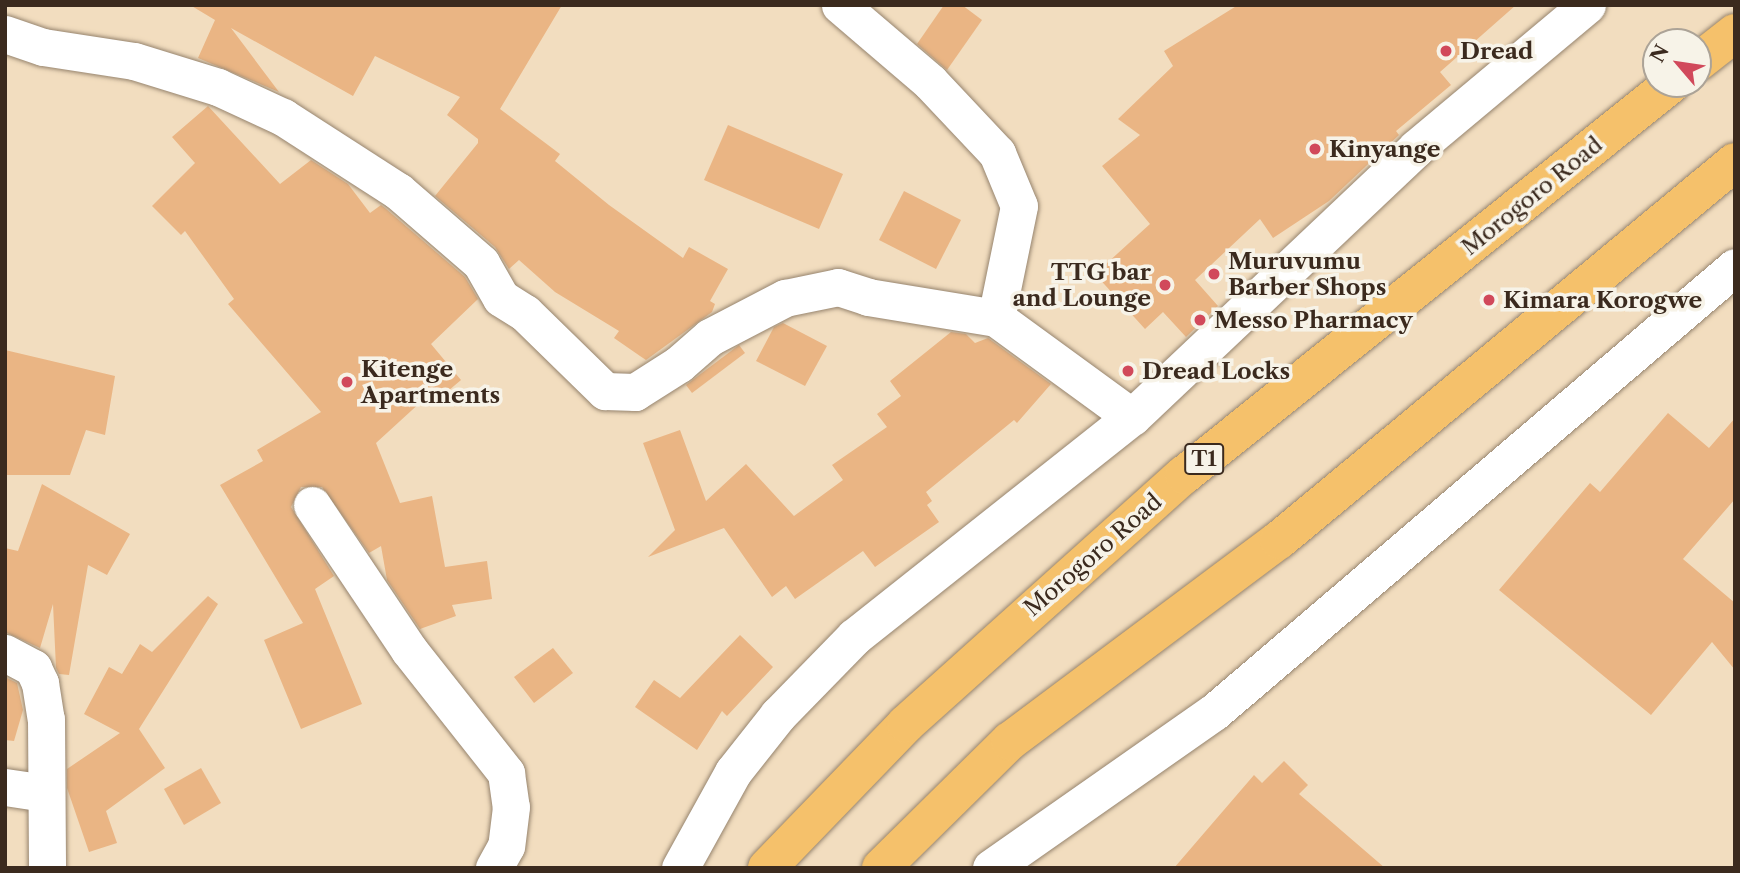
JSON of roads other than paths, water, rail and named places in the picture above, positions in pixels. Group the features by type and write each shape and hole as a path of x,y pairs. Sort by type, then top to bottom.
{"highway":[{"path":"1712,51 1735,33"},
{"name":"Morogoro Road","path":"767,868 906,724 1164,493 1654,98"},
{"path":"881,868 1010,741 1279,540 1735,162"}],"street":[{"path":"840,5 930,82 997,153 1020,206 996,318"},
{"path":"680,868 733,772 778,715 854,637 1132,417 1416,149 1587,5"},
{"path":"5,34 43,47 134,61 218,87 283,117 398,191 481,263 501,298 525,313 606,391 635,392 679,364 710,337 785,298 838,287 868,297 996,318 1132,417"},
{"path":"991,868 1109,790 1214,712 1735,267"},
{"path":"312,505 409,650 506,773 511,807 506,846 494,868"},
{"path":"5,653 33,668 40,683 46,719 47,868"},
{"path":"5,787 45,793"}],"place":[{"name":"Dread","path":"1446,51"},
{"name":"Kinyange","path":"1315,149"},
{"name":"Muruvumu Barber Shops","path":"1214,274"},
{"name":"TTG bar and Lounge","path":"1165,285"},
{"name":"Kimara Korogwe","path":"1489,300"},
{"name":"Messo Pharmacy","path":"1200,320"},
{"name":"Dread Locks","path":"1128,371"},
{"name":"Kitenge Apartments","path":"347,382"}]}
